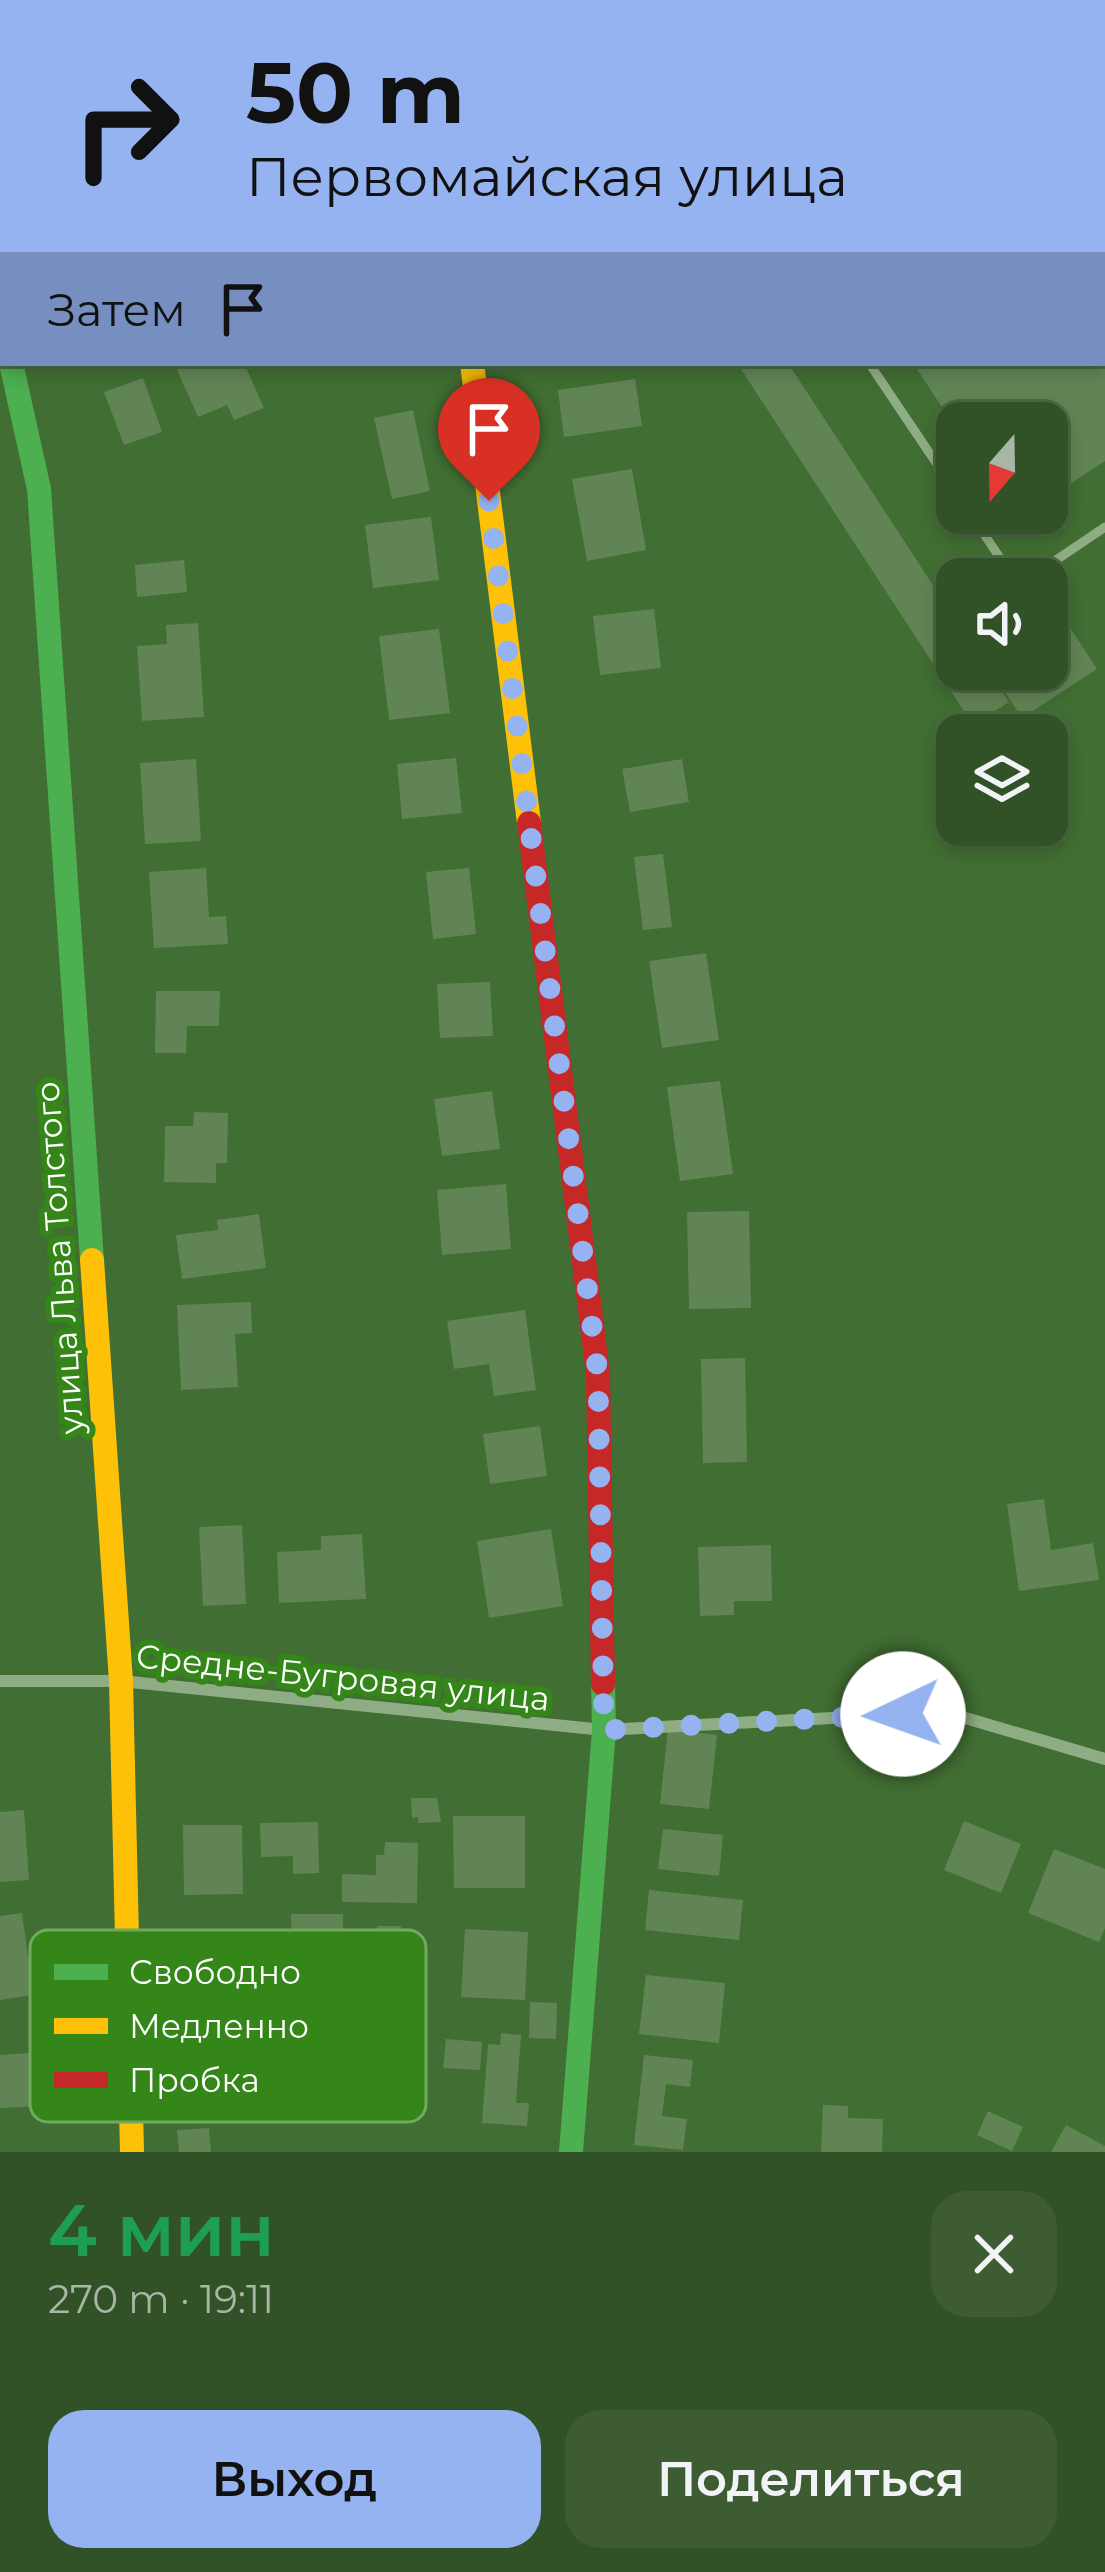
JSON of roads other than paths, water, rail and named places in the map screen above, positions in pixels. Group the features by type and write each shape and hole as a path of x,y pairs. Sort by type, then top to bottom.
{"street":[{"name":"улица Льва Толстого","path":"12,366 39,489 121,1681 127,1930"},
{"path":"472,366 598,1374 604,1730 572,2152"},
{"name":"Средне-Бугровая улица","path":"0,1681 121,1681 604,1730 946,1712 1105,1759"},
{"name":"улица Льва Толстого","path":"131,2122 132,2152"}],"lane":[{"path":"871,366 936,463"},
{"path":"1059,558 1105,527"}]}
